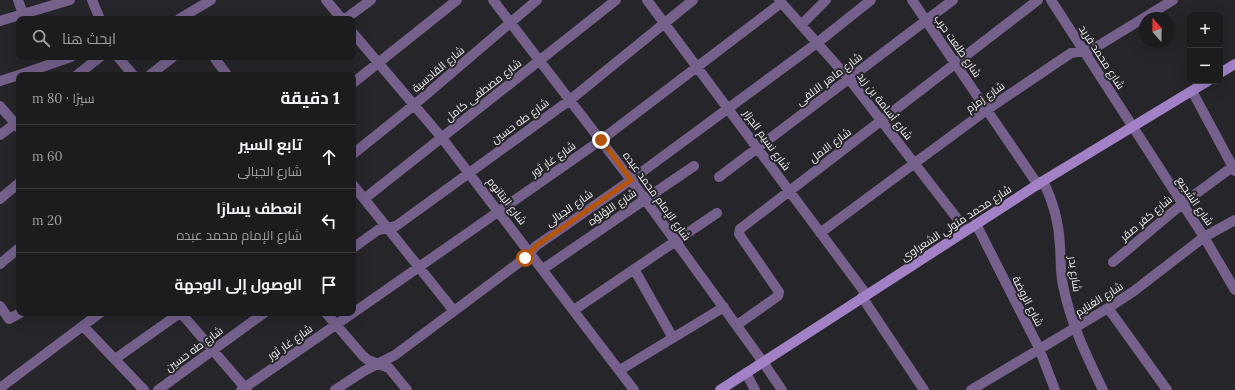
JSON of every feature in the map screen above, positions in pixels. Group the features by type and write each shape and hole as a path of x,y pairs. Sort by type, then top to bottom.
{"street":[{"path":"18,0 23,14"},
{"path":"17,16 70,0"},
{"path":"92,0 99,16"},
{"path":"186,16 211,0"},
{"path":"326,0 340,16"},
{"path":"347,16 371,0"},
{"path":"356,81 379,64 457,0"},
{"name":"شارع الإمام محمد عبده","path":"493,0 631,180 737,325 782,390"},
{"name":"شارع القادسية","path":"356,152 414,105 537,0"},
{"name":"شارع مصطفى كامل","path":"364,199 616,0"},
{"name":"شارع نسيم الجزار","path":"647,0 728,107 820,233 864,296 924,390"},
{"name":"شارع طه حسين","path":"356,246 378,230 396,226 570,100 694,0"},
{"path":"801,25 826,0"},
{"name":"شارع الجبالى","path":"335,390 364,371 395,355 525,258 536,246 631,180 728,107 817,43 871,0"},
{"name":"شارع طلعت حرب","path":"912,0 1040,183"},
{"name":"شارع ماهر الالفى","path":"719,177 953,0"},
{"name":"شارع الامل","path":"737,325 778,296 779,292 739,234 739,230 1038,0"},
{"name":"شارع محمد فريد","path":"1051,0 1132,127"},
{"name":"شارع زمزم","path":"820,233 988,109 1071,53 1096,46 1173,0"},
{"name":"شارع أسامة بن زيد","path":"780,2 848,79 966,230"},
{"name":"شارع غار ثور","path":"356,311 601,140 780,2"},
{"path":"0,22 16,16"},
{"name":"شارع البتانوم","path":"356,37 442,138 500,211 634,390"},
{"path":"28,72 62,60"},
{"path":"82,72 96,60"},
{"path":"120,60 130,72"},
{"path":"154,72 169,60"},
{"path":"216,60 225,72"},
{"path":"1223,71 1235,64"},
{"path":"0,81 16,76"},
{"name":"شارع محمد متولي الشعراوى","path":"720,390 1040,183 1203,84"},
{"path":"1192,90 1234,168"},
{"path":"0,106 16,122"},
{"path":"0,135 16,125"},
{"name":"شارع الشجيع","path":"1132,127 1204,237 1235,290"},
{"name":"شارع اللؤلؤه","path":"543,269 694,166"},
{"name":"شارع كفر صقر","path":"1113,262 1182,204 1234,168"},
{"name":"شارع بدر","path":"1040,183 1048,192 1056,218 1062,281 1075,327 1103,390"},
{"path":"0,198 16,185"},
{"path":"356,188 454,311"},
{"path":"574,310 716,213"},
{"name":"شارع الغنايم","path":"971,390 1108,308 1134,291 1204,237 1235,220"},
{"name":"شارع الروضة","path":"976,224 1039,348 1055,390"},
{"path":"0,264 16,251"},
{"path":"634,268 673,338"},
{"path":"0,306 9,319 16,315"},
{"path":"620,370 724,308"},
{"path":"1108,308 1166,390"},
{"path":"0,388 96,316"},
{"path":"115,359 177,316"},
{"path":"184,316 214,349 244,389"},
{"name":"شارع طه حسين","path":"158,390 260,316"},
{"path":"328,316 368,360 389,368 407,390"},
{"name":"شارع غار ثور","path":"244,389 348,316"},
{"path":"83,326 144,390"},
{"path":"746,373 755,390"}],"route":[{"path":"525,258 536,246 631,180 601,140"}]}
